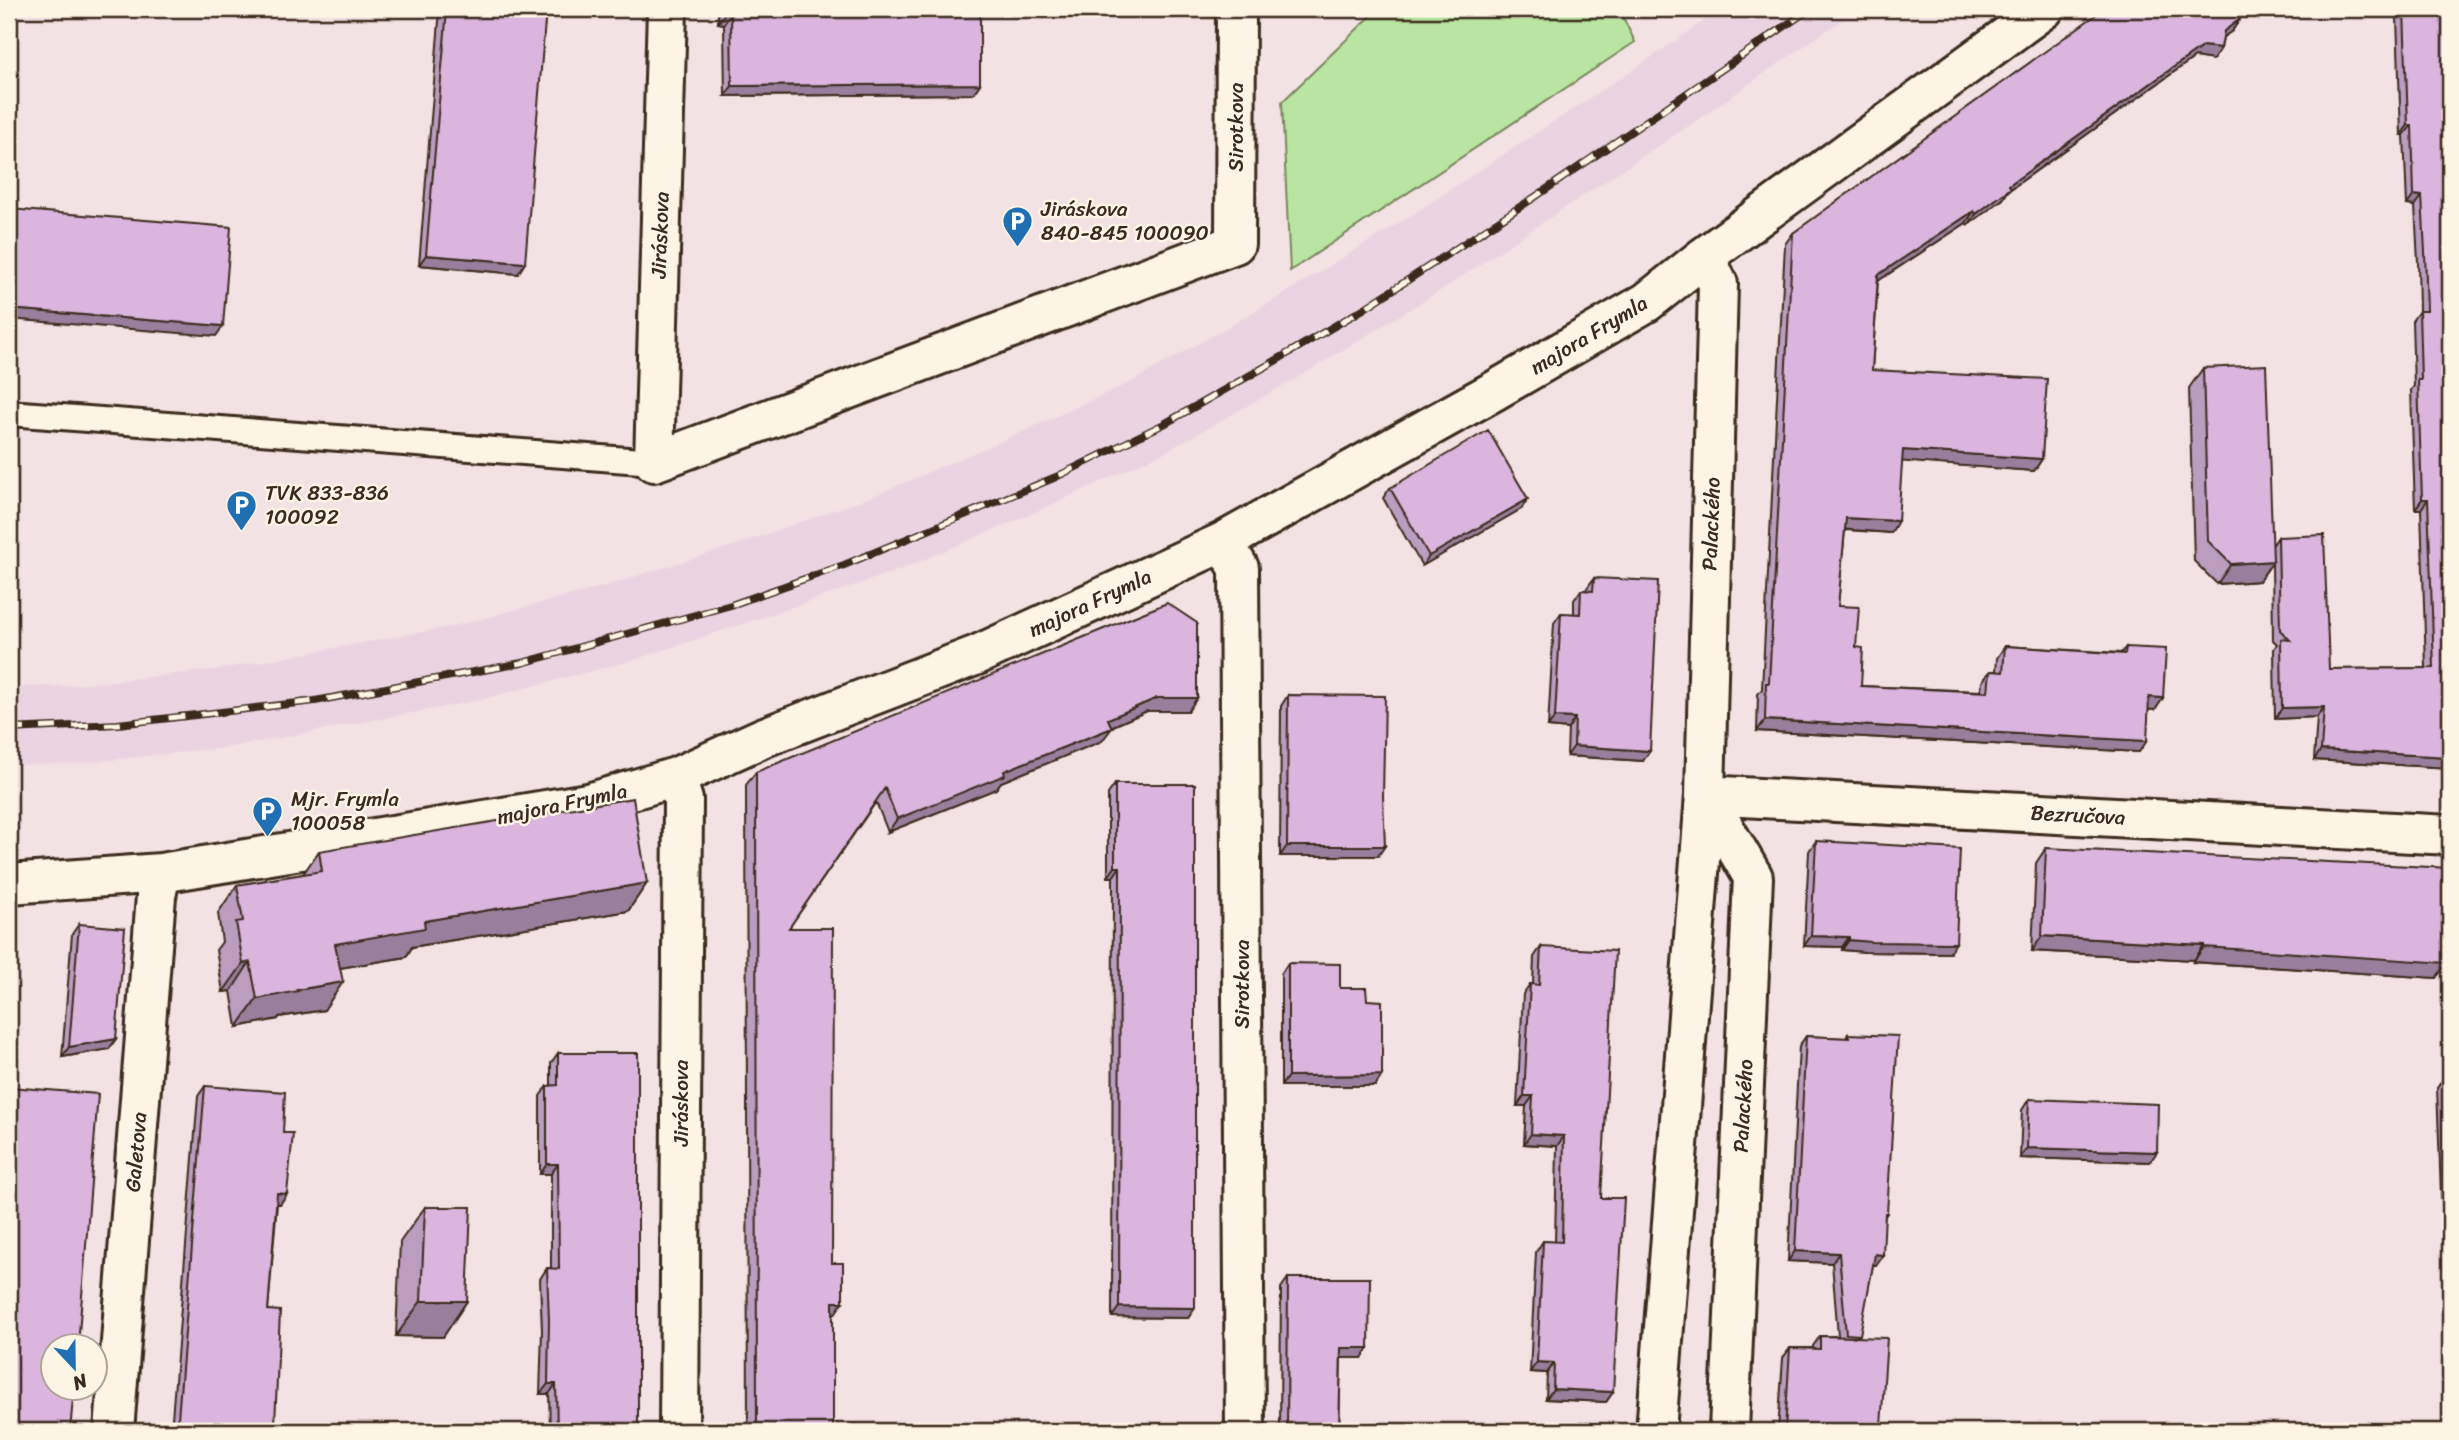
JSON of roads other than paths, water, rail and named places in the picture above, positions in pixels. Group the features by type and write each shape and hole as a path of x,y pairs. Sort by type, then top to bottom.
{"street":[{"name":"Jiráskova","path":"654,462 667,9"},
{"name":"Sirotkova","path":"654,462 1235,244 1236,9"},
{"name":"majora Frymla","path":"9,884 161,873 543,806 588,803 676,777 762,738 977,655 1223,542 1647,302 1705,256 2043,9"},
{"name":"Palackého","path":"1656,1431 1705,795 1718,284 1705,256"},
{"name":"Sirotkova","path":"1223,542 1239,568 1245,1431"},
{"name":"Jiráskova","path":"676,777 683,800 679,1431"},
{"name":"Palackého","path":"1705,795 1753,877 1729,1431"},
{"name":"Bezručova","path":"1705,795 2450,835"},
{"name":"Galetova","path":"114,1431 155,909 161,873"}],"lane":[{"path":"9,413 654,462"}],"railway":[{"path":"9,729 118,724 315,701 522,663 731,605 844,565 1056,477 1164,424 1270,364 1365,308 1535,197 1810,9"}],"place":[{"name":"Jiráskova 840-845 100090","path":"1018,248"},
{"name":"TVK 833-836 100092","path":"242,532"},
{"name":"Mjr. Frymla 100058","path":"268,838"}]}
